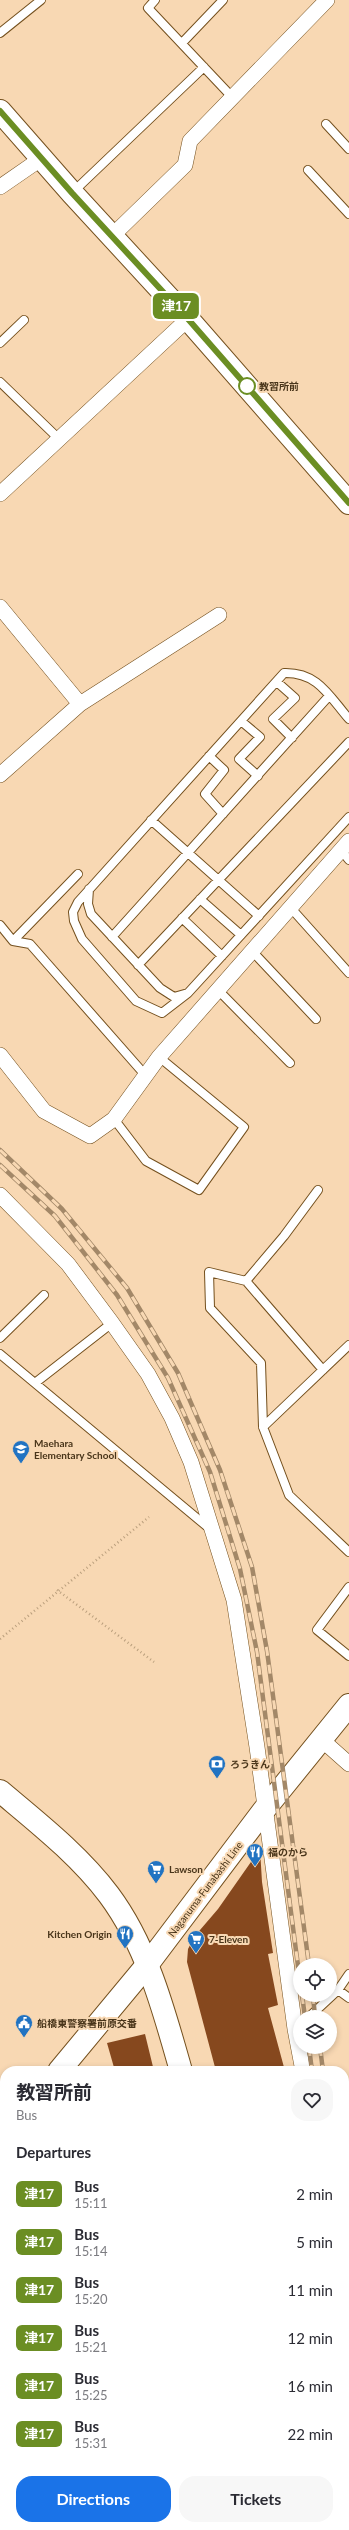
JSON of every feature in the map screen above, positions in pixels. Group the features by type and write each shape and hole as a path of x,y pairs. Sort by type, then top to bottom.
{"main road":[{"path":"0,111 72,193 188,319 349,503"},
{"name":"Naganuma-Funabashi Line","path":"63,2066 147,1965 264,1810 349,1705"},
{"path":"0,1790 62,1845 109,1895 127,1922 147,1965 166,2019 180,2066"}],"street":[{"path":"112,236 185,165 190,142 327,0"},
{"path":"0,187 42,158"},
{"path":"0,494 58,438 188,319"},
{"path":"0,608 80,704"},
{"path":"0,775 80,704 219,615"},
{"path":"0,1055 44,1111 90,1136 114,1119 159,1057 290,908 346,850"},
{"path":"0,1195 68,1264 112,1323 148,1374 172,1418 191,1462 234,1600 294,2010"},
{"path":"322,1740 349,1764"},
{"path":"301,2054 302,2066"}],"lane":[{"path":"0,33 41,0"},
{"path":"155,0 148,8 233,98"},
{"path":"182,43 223,0"},
{"path":"72,193 204,67"},
{"path":"326,124 349,149"},
{"path":"308,170 349,214"},
{"path":"0,343 24,320"},
{"path":"0,382 58,438"},
{"path":"349,719 311,677 297,673 284,673 89,889 73,912 74,921 82,939 136,1001 162,1013 188,993 349,817"},
{"path":"277,682 294,698 273,719 292,738"},
{"path":"112,937 329,696"},
{"path":"241,721 260,737 240,759 258,776"},
{"path":"138,965 349,742"},
{"path":"209,756 224,770 205,794 223,814"},
{"path":"151,820 259,916"},
{"path":"13,941 78,874"},
{"path":"89,889 88,904 91,914 138,965 160,988 174,997 188,993"},
{"path":"200,899 241,935"},
{"path":"290,908 349,973"},
{"path":"182,918 222,956"},
{"path":"0,925 13,941 30,944 146,1076"},
{"path":"252,951 316,1019"},
{"path":"218,990 290,1063"},
{"path":"114,1119 146,1161 199,1190 244,1126 159,1057"},
{"path":"246,1281 284,1236 318,1190"},
{"path":"323,1370 246,1281 209,1272 210,1308 261,1363 263,1427 289,1495 349,1552"},
{"path":"0,1338 44,1295"},
{"path":"35,1383 112,1323"},
{"path":"263,1427 349,1345"},
{"path":"0,1354 213,1531"},
{"path":"349,1588 317,1630 349,1656"},
{"path":"317,2010 338,1990 349,1974"},
{"path":"338,1990 349,1998"}],"path":[{"path":"0,1639 57,1590 149,1517"},
{"path":"57,1590 154,1662"}],"building":[{"path":"260,1849 262,1882 273,1953 268,1954 278,2005 268,2008 284,2066 215,2066 187,1962 188,1949 194,1937 218,1909"},
{"path":"145,2034 153,2066 114,2066 107,2043"}],"railway":[{"path":"0,1150 62,1209 127,1288 178,1373 220,1470 252,1567 267,1651 308,1958"},
{"path":"0,1165 55,1216 117,1295 168,1378 210,1472 240,1569 257,1652 297,1958"},
{"path":"303,2002 304,2010"},
{"path":"314,2002 314,2010"},
{"path":"310,2054 311,2066"},
{"path":"321,2054 322,2066"}],"bus line":[{"name":"津17","path":"0,111 72,193 188,319 349,503"}],"place":[{"name":"教習所前","path":"247,386"},
{"name":"Maehara Elementary School","path":"21,1464"},
{"name":"ろうきん","path":"217,1779"},
{"name":"福のから","path":"255,1867"},
{"name":"Lawson","path":"156,1884"},
{"name":"Kitchen Origin","path":"125,1949"},
{"name":"7-Eleven","path":"196,1954"},
{"name":"船橋東警察署前原交番","path":"24,2038"}]}
